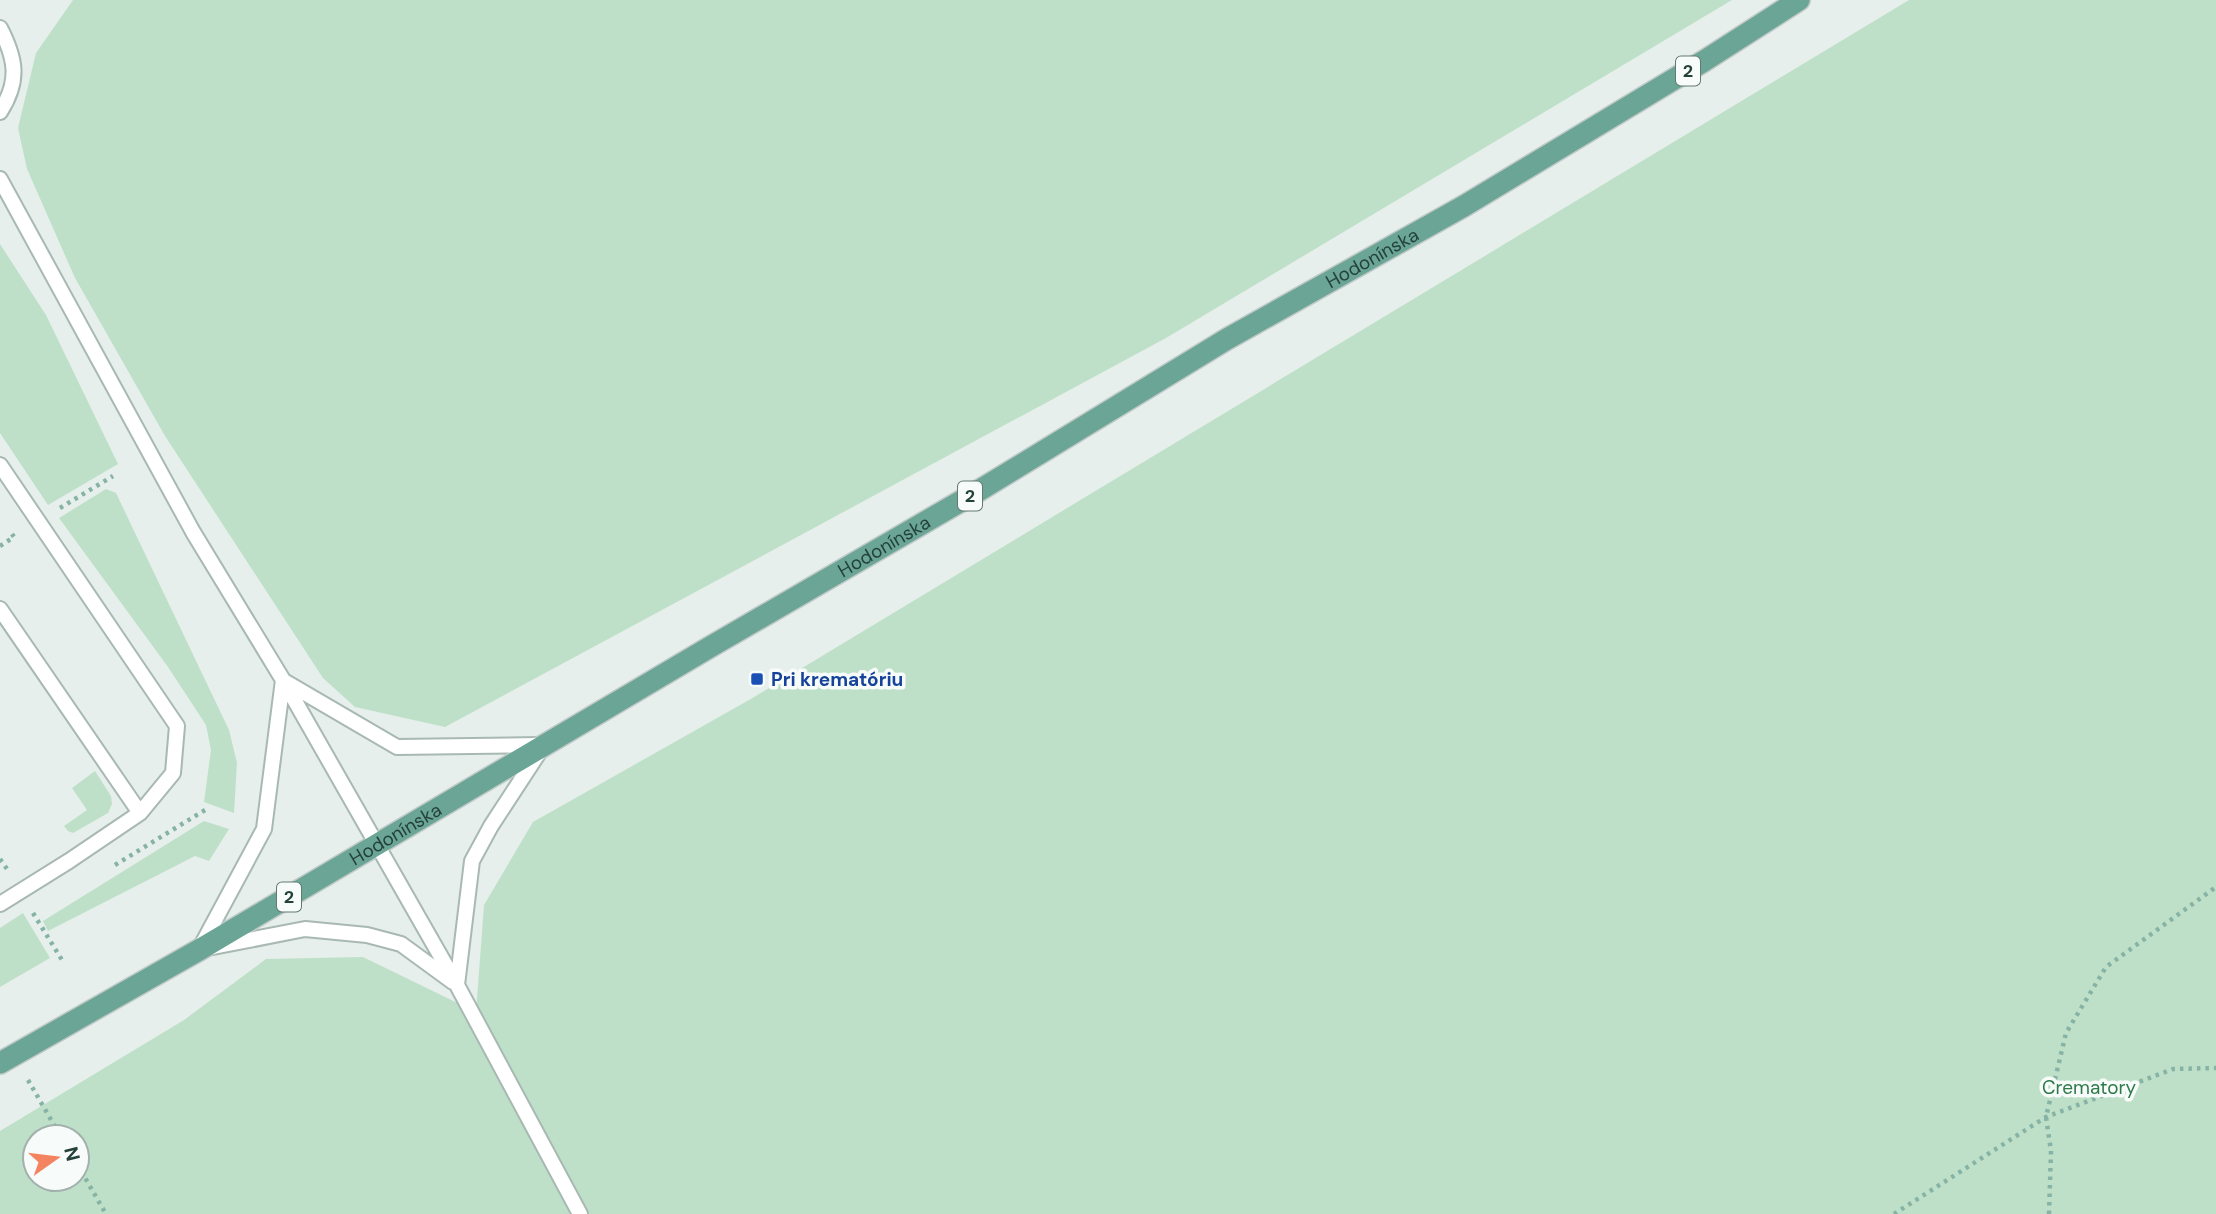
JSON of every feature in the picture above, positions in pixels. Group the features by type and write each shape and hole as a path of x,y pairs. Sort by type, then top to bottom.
{"main road":[{"name":"Hodonínska","path":"7,1059 199,950 975,493 1227,339 1464,205 1704,61 1799,0"}],"lane":[{"path":"0,28 11,49 14,74 9,98 0,112"},
{"path":"0,179 192,531 283,680 457,985 580,1214"},
{"path":"0,465 177,726 173,773 140,813 0,904"},
{"path":"0,609 140,813"},
{"path":"283,680 397,747 543,745"},
{"path":"199,950 264,829 283,680"},
{"path":"457,985 472,861 543,745"},
{"path":"199,950 305,929 367,935 401,944 457,985"}],"path":[{"path":"54,512 113,476"},
{"path":"0,546 14,537"},
{"path":"114,866 205,810"},
{"path":"2049,1214 2051,1151 2046,1117 2066,1033 2106,967 2216,887"},
{"path":"45,908 34,915 62,960"},
{"path":"7,1059 51,1123"},
{"path":"1894,1214 2046,1117 2173,1069 2216,1068"},
{"path":"91,1188 106,1214"}],"green space":[{"path":"73,0 1732,0 1166,338 445,727 355,707 323,678 165,436 75,278 27,169 18,128 36,53"},
{"name":"Crematory","path":"1909,0 2216,0 2216,1214 0,1214 0,1131 184,1020 266,959 363,957 476,1012 484,905 533,822 749,700"},
{"path":"0,244 46,315 118,464 48,505 0,433"},
{"path":"106,489 116,493 229,730 237,763 234,813 204,802 211,750 206,725 168,667 59,518"},
{"path":"95,771 111,796 112,804 108,813 73,833 68,831 64,826 87,810 72,788"},
{"path":"204,821 229,829 209,861 195,856 48,931 43,921"},
{"path":"23,913 50,958 0,987 0,928"}],"place":[{"name":"Pri krematóriu","path":"757,679"}]}
